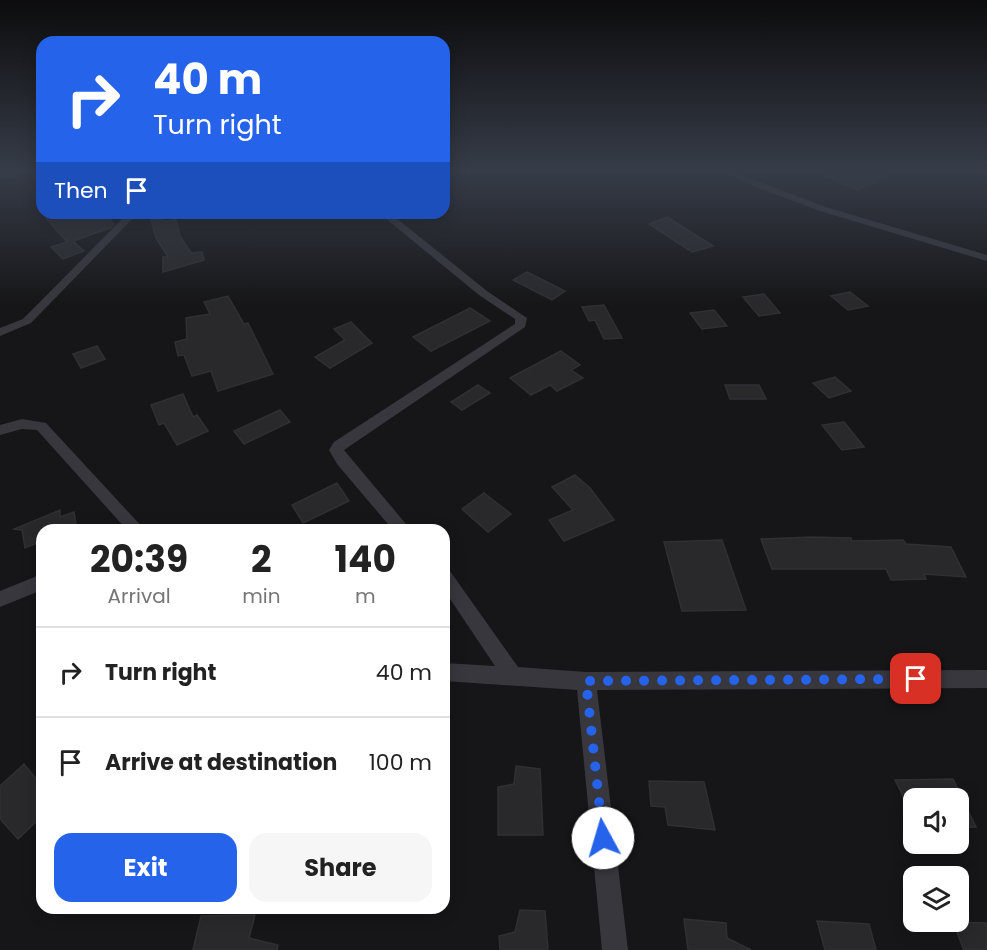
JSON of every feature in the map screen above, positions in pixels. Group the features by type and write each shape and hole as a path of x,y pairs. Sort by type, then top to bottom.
{"street":[{"path":"845,216 987,258"},
{"path":"0,332 27,321 127,219"},
{"path":"391,219 483,293 521,318 521,325 336,450 342,460 398,524"},
{"path":"0,430 22,424 40,426 131,524"},
{"path":"0,600 36,585"},
{"path":"450,585 512,675"},
{"path":"450,672 586,681 987,679"},
{"path":"586,681 615,950"}],"building":[{"path":"667,217 713,246 692,252 649,224"},
{"path":"47,219 109,219 114,224 110,228 73,241 84,251 63,259 51,247 67,242"},
{"path":"151,219 163,219 164,222 176,219 180,236 191,253 202,252 204,260 163,272 163,257 168,257 156,238"},
{"path":"527,272 565,291 552,300 513,280"},
{"path":"850,292 868,306 848,310 831,296"},
{"path":"764,294 780,313 759,316 743,297"},
{"path":"228,296 244,324 248,323 273,374 218,391 211,371 192,376 184,355 178,356 175,342 187,339 186,318 210,314 204,302"},
{"path":"604,305 622,338 604,339 595,320 589,321 582,307"},
{"path":"470,308 490,321 431,351 413,337"},
{"path":"714,310 727,326 702,329 690,313"},
{"path":"351,322 372,343 330,368 315,357 345,340 334,329"},
{"path":"97,346 105,359 81,368 73,354"},
{"path":"561,351 580,365 571,370 583,378 557,391 550,385 531,395 510,378"},
{"path":"835,377 851,391 829,398 813,383"},
{"path":"478,385 490,393 462,410 451,402"},
{"path":"725,385 759,385 766,399 730,399"},
{"path":"183,394 193,417 197,415 208,431 177,445 164,423 159,425 151,405"},
{"path":"280,410 290,422 244,444 234,431"},
{"path":"844,422 864,447 842,450 822,425"},
{"path":"575,475 590,488 614,520 564,541 549,520 573,510 552,487"},
{"path":"337,483 349,501 303,523 292,505"},
{"path":"484,493 511,514 488,532 462,509"},
{"path":"60,510 60,517 74,512 76,524 36,524 36,543 25,548 22,530 14,529"},
{"path":"851,538 852,541 903,540 906,544 951,547 966,577 924,574 926,579 891,580 886,569 772,569 761,539"},
{"path":"722,540 746,610 682,611 664,542"},
{"path":"24,764 36,779 36,822 18,839 0,819 0,786"},
{"path":"516,766 540,769 543,835 498,835 498,787 514,784"},
{"path":"953,779 957,788 903,788 903,796 895,780"},
{"path":"649,781 704,782 715,830 668,825 665,807 651,806"},
{"path":"969,812 976,827 969,827"},
{"path":"520,910 545,911 548,950 500,950 499,936 515,932"},
{"path":"255,915 249,938 278,945 277,950 193,950 201,916"},
{"path":"684,919 726,923 727,938 751,950 688,950"},
{"path":"817,921 869,924 876,950 825,950"},
{"path":"969,922 987,923 987,950 964,950 957,932 969,932"}],"route":[{"path":"603,838 586,681 916,679"}]}
